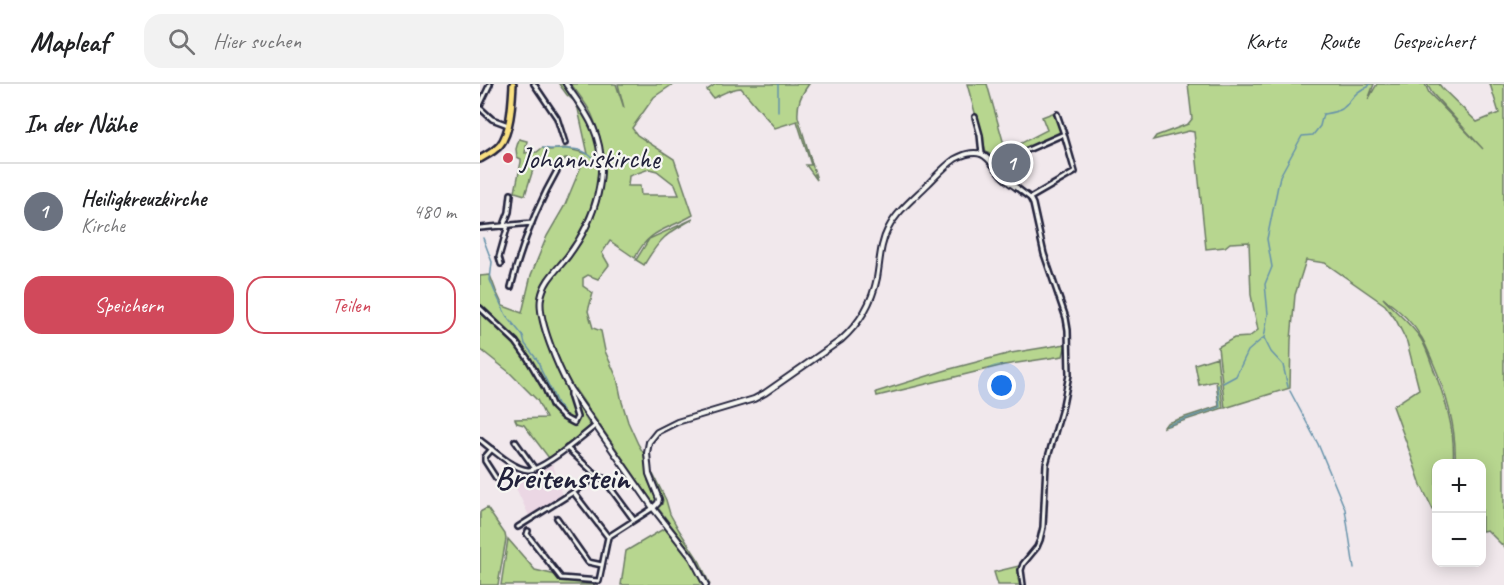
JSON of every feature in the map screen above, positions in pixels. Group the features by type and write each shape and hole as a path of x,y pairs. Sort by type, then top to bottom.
{"main road":[{"path":"480,159 502,143 508,125 513,84"}],"street":[{"path":"490,84 480,106 492,119 508,125"},
{"path":"534,84 557,118 566,143"},
{"path":"566,84 592,125 598,141 601,164 599,187 588,222 541,295 544,322 559,367 570,389 653,508 692,558 706,585"},
{"path":"1030,198 1075,172 1057,114"},
{"path":"975,117 982,154"},
{"path":"993,165 1064,134"},
{"path":"528,531 527,534 561,578 599,581 608,537 658,504 659,499 651,480 647,453 653,435 662,428 677,422 759,396 841,340 859,322 868,305 877,277 881,247 892,222 946,166 954,160 975,152 987,156 1004,178 1030,198 1044,254 1068,330 1069,375 1046,464 1043,527 1037,547 1023,564 1021,570 1023,585"},
{"path":"511,287 532,223 547,187 559,167"},
{"path":"501,264 499,257 511,194"},
{"path":"480,228 532,223"},
{"path":"480,308 516,342 545,388 553,406 563,417 574,423 577,417 570,389"},
{"path":"480,440 513,465 526,470 535,469 595,426"},
{"path":"514,441 535,469"},
{"path":"567,448 607,483 634,520"},
{"path":"492,449 485,457 485,461 496,478"},
{"path":"518,527 599,476"},
{"path":"574,493 608,537"},
{"path":"556,518 588,562 602,565"}],"shaded area":[{"path":"553,464 562,496 530,518 515,486 521,473 541,470"}],"green space":[{"path":"559,84 563,84 587,119 597,149 599,165 595,196 576,240 580,244 589,229 600,197 604,165 602,148 592,115 571,84 616,84 624,108 618,84 673,84 654,97 632,128 637,135 674,159 693,215 652,236 640,248 635,258 610,241 602,253 609,265 598,279 588,275 583,278 583,286 593,293 588,311 593,328 601,331 605,351 617,378 628,422 644,454 648,481 656,498 655,502 652,501 575,389 571,394 591,427 549,458 524,425 517,423 515,419 546,418 537,400 509,372 480,349 480,308 488,314 480,306 480,276 490,275 503,306 522,313 531,275 582,164 566,158 558,167 537,157 525,195 515,192 521,162 521,159 517,157 516,149 519,139 527,141 525,153 537,152 542,148 550,150 565,148 588,154 578,109","holes":["649,169 657,171 675,185 679,195 641,195 640,186 628,186 629,176"]},
{"path":"716,84 809,84 800,99 798,117 817,180 806,165 811,165 797,121 775,128 741,88 713,98 707,90"},
{"path":"967,84 987,84 1007,155 997,159 986,152"},
{"path":"1188,84 1374,84 1368,100 1377,84 1425,84 1429,93 1483,149 1432,93 1427,84 1439,84 1477,122 1499,113 1490,84 1504,84 1504,547 1486,530 1486,459 1455,459 1454,437 1450,410 1422,338 1404,316 1383,298 1413,328 1423,342 1448,413 1453,438 1453,459 1432,459 1432,508 1421,485 1393,406 1419,389 1407,342 1385,305 1325,263 1306,260 1295,295 1290,388 1225,408 1218,347 1234,338 1249,337 1258,330 1251,295 1249,242 1230,243 1225,247 1206,249 1194,132 1189,131 1153,140 1156,136 1188,124 1192,119"},
{"path":"1055,112 1060,131 1058,134 1009,156 1008,150 1047,130 1042,117"},
{"path":"693,219 664,238 644,265 636,260 649,239"},
{"path":"1066,344 1063,356 1004,365 877,396 876,392 950,369 1011,353"},
{"path":"1217,357 1223,408 1164,427 1167,423 1219,406 1216,381 1199,385 1195,364"},
{"path":"653,474 670,514 700,562 710,585 696,558 658,508 663,500"},
{"path":"487,508 506,539 498,585 480,585 480,512"},
{"path":"665,528 689,556 704,585 621,585 626,551"},
{"path":"508,539 535,570 556,575 560,579 595,585 501,585"},
{"path":"1019,566 1020,585 998,585 994,572"}],"waterway":[{"path":"778,84 778,112"},
{"path":"1288,387 1283,365 1271,352 1264,338 1268,314 1265,284 1272,267 1267,239 1280,176 1302,136 1313,135 1320,126 1323,114 1342,109 1356,94 1370,84"},
{"path":"543,148 576,149 583,151 596,161"},
{"path":"605,165 636,157"},
{"path":"483,238 492,262 490,280 495,292 506,315 523,336 525,344 538,361 557,404 563,411"},
{"path":"1223,383 1236,376 1248,351 1263,338"},
{"path":"1167,425 1220,407 1218,385"},
{"path":"1290,391 1318,444 1345,509 1354,568"}],"place":[{"name":"Johanniskirche","path":"508,158"},
{"name":"Heiligkreuzkirche","path":"1011,163"}],"district":[{"name":"Breitenstein","path":"562,477"}]}
